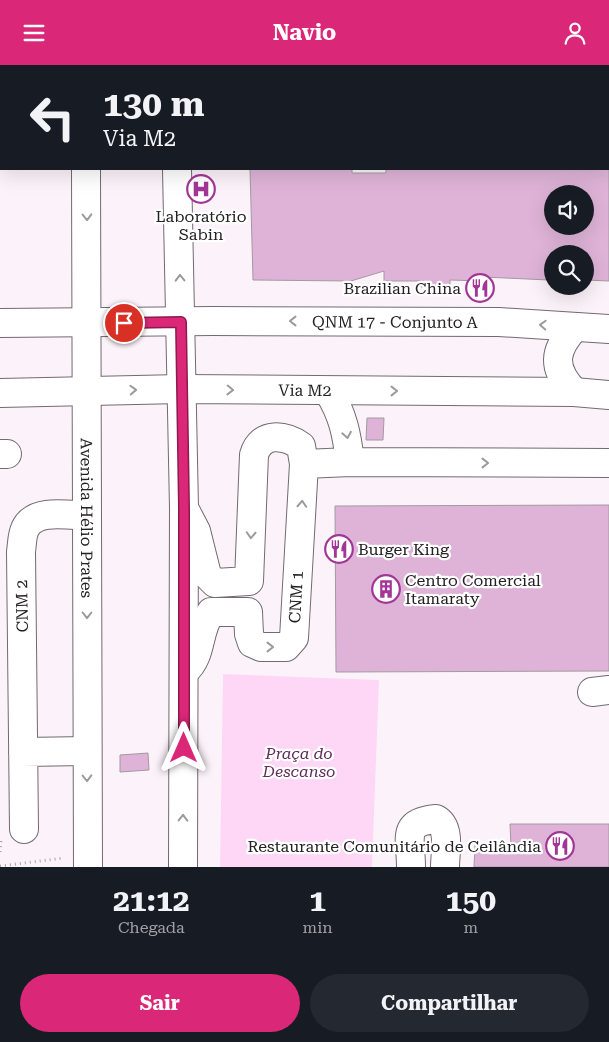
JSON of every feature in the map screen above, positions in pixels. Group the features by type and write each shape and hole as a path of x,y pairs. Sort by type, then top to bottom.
{"main road":[{"name":"Avenida Hélio Prates","path":"86,170 88,861"},
{"path":"177,170 184,508 183,867"},
{"path":"0,323 181,322"},
{"name":"QNM 17 - Conjunto A","path":"181,322 489,322 609,329"},
{"path":"574,392 561,379 558,367 564,338 575,327"},
{"name":"Via M2","path":"0,393 181,389 574,392 609,395"},
{"path":"328,391 339,408 345,425 350,462"},
{"name":"CNM 1","path":"248,612 249,633 252,643 261,647 286,647 291,643 295,629 304,464 301,446 287,438 270,437 261,441 256,447 254,455 249,581"},
{"path":"304,464 350,462 609,463"},
{"path":"184,508 196,531 208,575 215,583 249,581 248,612 212,612 206,619 197,657 185,671"},
{"name":"CNM 2","path":"24,829 21,552 24,529 30,521 40,515 87,516"},
{"path":"23,751 87,751"},
{"path":"411,867 411,829 422,820 436,819 442,823 445,830 445,867"}],"path":[{"path":"0,866 88,861"}],"green space":[{"name":"Praça do Descanso","path":"223,674 379,680 372,867 220,867"}],"building":[{"path":"250,170 352,170 352,173 386,173 386,170 609,170 609,281 594,280 594,245 544,245 544,280 483,277 483,281 450,280 450,287 421,287 421,281 384,281 384,271 351,281 253,280"},
{"path":"367,418 384,418 383,440 366,440"},
{"path":"609,505 609,671 336,672 335,506"},
{"path":"148,753 149,770 120,772 120,755"},
{"name":"Restaurante Comunitário de Ceilândia","path":"510,824 609,824 609,867 474,867 475,845 511,846"}],"place":[{"name":"Laboratório Sabin","path":"201,189"},
{"name":"Brazilian China","path":"480,288"},
{"name":"Burger King","path":"339,549"},
{"name":"Centro Comercial Itamaraty","path":"386,589"},
{"name":"Restaurante Comunitário de Ceilândia","path":"560,846"}],"route":[{"path":"124,323 181,322 184,508 184,748"}]}
